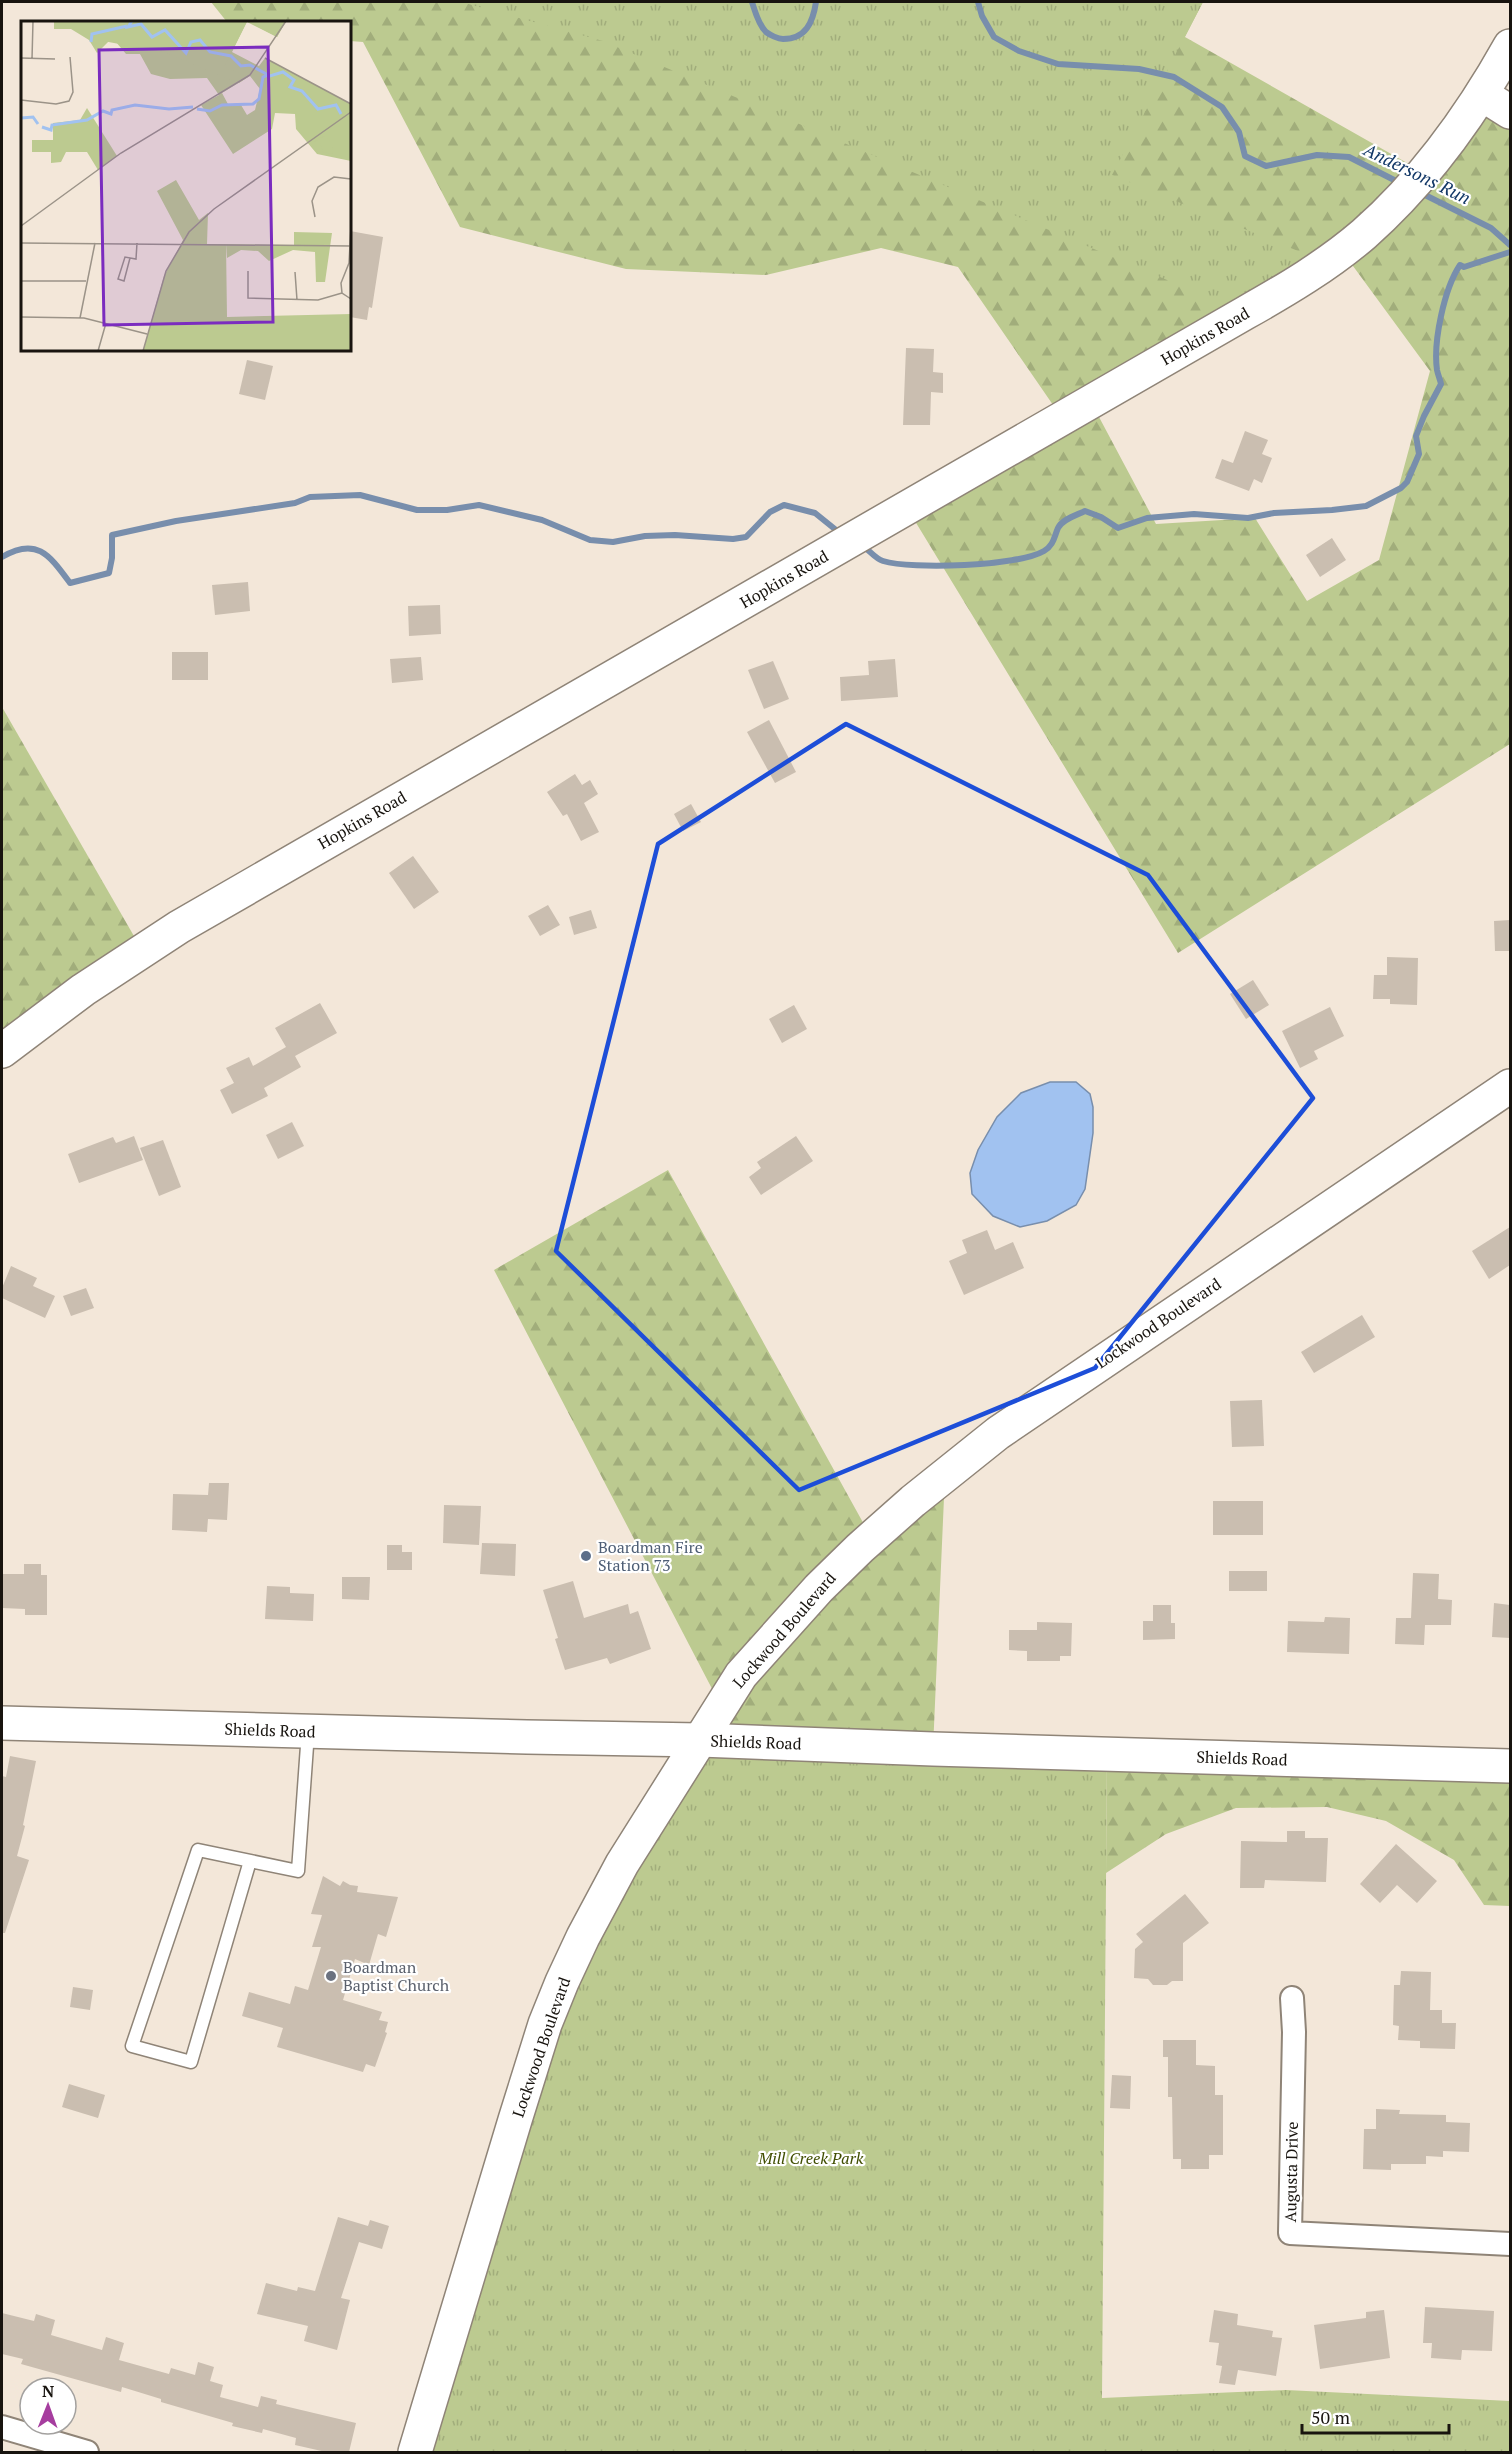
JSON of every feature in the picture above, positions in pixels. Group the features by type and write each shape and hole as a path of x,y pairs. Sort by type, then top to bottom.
{"main road":[{"name":"Hopkins Road","path":"2,1051 82,990 179,927 1262,304 1342,251 1384,214 1417,178 1483,95 1510,46"},
{"path":"1483,95 1510,112"},
{"name":"Lockwood Boulevard","path":"415,2452 515,2120 554,2003 583,1936 622,1864 741,1675 860,1548 913,1501 998,1433 1510,1086"},
{"name":"Shields Road","path":"2,1723 700,1740 1510,1766"}],"street":[{"name":"Augusta Drive","path":"1292,1998 1294,2032 1290,2233 1510,2244"},
{"path":"14,2438 87,2452"}],"lane":[{"path":"250,1861 191,2062 132,2046 198,1850 298,1871 308,1731"}],"highlighted area":[{"path":"846,724 1148,875 1313,1098 1095,1368 799,1490 556,1251 658,844"}],"green space":[{"path":"211,2 1203,2 1185,37 1423,172 1483,95 1510,112 1510,744 1178,953 907,508 1062,418 958,267 881,248 766,275 626,269 460,227 363,42 351,41 351,21 226,21","holes":["1342,251 1430,371 1379,560 1307,601 1255,518 1156,524 1091,402"]},
{"path":"461,2 1203,2 1112,175 1325,262 1245,313 603,41"},
{"path":"2,707 142,950 2,1051"},
{"path":"668,1170 871,1537 945,1475 933,1749 700,1740 721,1706 494,1270"},
{"name":"Mill Creek Park","path":"700,1740 1107,1754 1102,2398 1286,2390 1510,2401 1510,2452 415,2452 545,2024"},
{"path":"1107,1754 1510,1766 1510,1906 1484,1905 1454,1860 1386,1821 1327,1807 1236,1808 1166,1834 1106,1873"}],"water":[{"path":"1050,1082 1076,1082 1090,1094 1093,1107 1093,1133 1085,1189 1076,1205 1047,1221 1020,1227 993,1216 972,1194 970,1173 978,1150 997,1117 1021,1093"}],"building":[{"path":"351,231 383,237 372,308 369,307 367,320 351,317"},
{"path":"906,348 934,349 933,372 943,373 943,393 931,392 930,425 903,425"},
{"path":"247,360 273,366 265,400 239,394"},
{"path":"1245,431 1268,440 1262,454 1272,458 1262,483 1254,479 1249,491 1215,478 1222,459 1233,463"},
{"path":"1332,538 1346,560 1320,577 1306,555"},
{"path":"248,582 250,611 215,615 212,585"},
{"path":"440,605 441,634 409,636 408,606"},
{"path":"172,652 208,652 208,680 172,680"},
{"path":"421,657 423,680 392,683 390,659"},
{"path":"895,659 898,697 841,701 840,677 869,675 868,661"},
{"path":"773,661 789,699 764,709 748,670"},
{"path":"769,720 796,772 775,783 747,732"},
{"path":"575,774 582,785 590,780 598,794 584,803 599,832 581,841 567,814 563,816 547,792"},
{"path":"691,804 701,822 683,831 674,814"},
{"path":"413,856 439,892 414,909 389,873"},
{"path":"548,905 560,925 540,936 528,916"},
{"path":"591,910 597,928 574,935 569,917"},
{"path":"1510,920 1510,951 1495,951 1494,921"},
{"path":"1387,957 1418,958 1417,1005 1390,1004 1390,999 1373,999 1374,975 1387,975"},
{"path":"1253,980 1269,1005 1246,1019 1230,994"},
{"path":"320,1003 337,1033 295,1056 301,1067 264,1088 268,1096 232,1114 220,1090 234,1083 226,1068 249,1057 253,1066 286,1047 275,1028"},
{"path":"794,1005 807,1029 782,1043 769,1019"},
{"path":"1330,1007 1344,1036 1314,1051 1318,1059 1300,1068 1282,1031"},
{"path":"292,1122 304,1146 278,1159 266,1135"},
{"path":"134,1136 143,1160 79,1183 68,1154 113,1137 116,1143"},
{"path":"796,1136 813,1161 761,1195 749,1177 761,1168 757,1162"},
{"path":"163,1140 181,1187 159,1196 140,1148"},
{"path":"1510,1227 1510,1265 1489,1279 1472,1251"},
{"path":"987,1230 995,1250 1013,1242 1024,1268 964,1295 949,1261 967,1253 962,1240"},
{"path":"11,1266 37,1278 33,1286 55,1296 45,1318 2,1298 2,1288"},
{"path":"86,1288 94,1308 71,1316 63,1296"},
{"path":"1362,1315 1375,1337 1314,1373 1301,1352"},
{"path":"1262,1400 1264,1446 1232,1447 1230,1401"},
{"path":"209,1483 229,1483 227,1520 208,1519 207,1532 172,1530 173,1494 208,1495"},
{"path":"1213,1501 1263,1501 1263,1535 1213,1535"},
{"path":"444,1505 481,1506 479,1545 443,1543"},
{"path":"482,1543 516,1544 515,1576 480,1574"},
{"path":"387,1545 402,1545 402,1552 412,1552 412,1570 387,1570"},
{"path":"24,1564 41,1564 41,1575 47,1575 47,1615 25,1615 25,1609 2,1608 2,1574 24,1574"},
{"path":"1229,1571 1267,1571 1267,1591 1229,1591"},
{"path":"1413,1573 1439,1574 1438,1599 1452,1600 1451,1625 1425,1625 1424,1645 1395,1644 1396,1618 1411,1618"},
{"path":"342,1577 370,1577 369,1600 342,1599"},
{"path":"573,1581 584,1618 628,1604 630,1614 638,1611 651,1649 610,1664 607,1658 565,1670 543,1590"},
{"path":"267,1586 290,1587 290,1593 314,1594 313,1621 265,1619"},
{"path":"1494,1603 1510,1605 1510,1638 1492,1637"},
{"path":"1153,1605 1171,1605 1171,1623 1175,1623 1175,1639 1143,1640 1143,1621 1153,1621"},
{"path":"1325,1617 1350,1618 1349,1654 1287,1652 1288,1621 1324,1622"},
{"path":"1037,1622 1072,1623 1071,1656 1060,1656 1060,1661 1027,1661 1027,1651 1009,1650 1009,1630 1037,1630"},
{"path":"10,1756 36,1761 23,1825 25,1826 17,1856 29,1860 5,1933 2,1933 2,1776 6,1777"},
{"path":"1287,1831 1305,1831 1305,1838 1328,1838 1326,1882 1265,1880 1264,1888 1240,1888 1241,1841 1287,1842"},
{"path":"1396,1844 1437,1881 1417,1903 1397,1885 1380,1903 1360,1884"},
{"name":"Boardman Baptist Church","path":"323,1876 340,1886 343,1881 358,1886 357,1892 398,1897 386,1937 378,1934 369,1965 355,1959 343,2000 382,2012 379,2020 388,2022 385,2032 387,2033 375,2067 366,2064 363,2072 277,2047 283,2028 242,2016 249,1992 290,2004 295,1986 308,1990 321,1947 312,1947 322,1915 311,1914"},
{"path":"1185,1894 1209,1923 1183,1943 1183,1981 1172,1981 1167,1985 1153,1985 1148,1979 1134,1978 1135,1949 1143,1942 1136,1934"},
{"path":"1401,1971 1431,1972 1430,2010 1442,2010 1442,2023 1456,2023 1455,2049 1420,2048 1420,2041 1398,2040 1399,2026 1393,2025 1394,1985 1400,1985"},
{"path":"73,1987 93,1990 90,2010 70,2007"},
{"path":"1163,2040 1196,2040 1196,2065 1215,2066 1215,2095 1223,2095 1223,2155 1209,2155 1209,2169 1181,2169 1181,2159 1173,2159 1172,2097 1168,2097 1168,2057 1163,2057"},
{"path":"1112,2075 1131,2076 1130,2109 1110,2108"},
{"path":"69,2084 105,2095 98,2118 62,2107"},
{"path":"1376,2109 1400,2110 1399,2114 1446,2115 1446,2122 1470,2123 1469,2152 1443,2151 1443,2157 1426,2156 1426,2164 1391,2164 1391,2170 1363,2169 1364,2129 1376,2129"},
{"path":"338,2217 368,2226 370,2220 389,2226 382,2249 359,2242 341,2298 350,2300 337,2350 304,2341 308,2326 257,2314 266,2283 297,2291 298,2287 315,2291"},
{"path":"1425,2307 1494,2311 1492,2351 1462,2350 1461,2360 1431,2358 1432,2343 1423,2343"},
{"path":"1214,2310 1238,2314 1237,2325 1273,2331 1272,2337 1282,2338 1276,2376 1238,2370 1235,2385 1219,2383 1222,2366 1216,2365 1219,2343 1209,2342"},
{"path":"1384,2310 1390,2358 1320,2369 1314,2325 1366,2318 1366,2312"},
{"path":"2,2313 34,2321 36,2314 55,2320 51,2335 102,2350 106,2337 124,2343 119,2360 169,2374 171,2368 195,2375 198,2362 214,2367 210,2381 223,2385 220,2397 258,2407 261,2396 277,2400 276,2404 356,2423 349,2452 326,2452 295,2445 296,2438 263,2429 262,2433 232,2426 233,2423 161,2402 161,2399 122,2387 121,2392 78,2380 78,2376 64,2376 21,2364 23,2359 2,2354"}],"waterway":[{"name":"Andersons Run","path":"752,2 763,29 772,36 783,39 803,33 813,16 816,2"},
{"name":"Andersons Run","path":"978,2 982,16 994,37 1019,51 1058,64 1139,69 1174,77 1222,107 1239,132 1245,156 1266,166 1317,155 1349,157 1402,184"},
{"name":"Andersons Run","path":"1419,192 1491,228 1510,245"},
{"path":"861,545 880,560 897,564 965,565 1012,560 1044,551 1052,543 1063,522 1085,511 1101,517 1118,528 1147,518 1194,514 1248,518 1274,513 1366,506 1401,488 1407,482 1419,454 1416,436 1441,384 1436,358 1438,331 1454,275 1460,265 1464,267 1510,252"},
{"path":"2,557 25,548 42,552 49,557 70,583 109,573 112,558 112,535 176,521 295,503 310,497 360,495 417,510 447,510 479,505 542,520 590,540 613,542 645,536 675,535 733,539 746,537 770,512 784,505 815,513 841,534"}],"place":[{"name":"Boardman Fire Station 73","path":"586,1556"},
{"name":"Boardman Baptist Church","path":"331,1976"}]}
